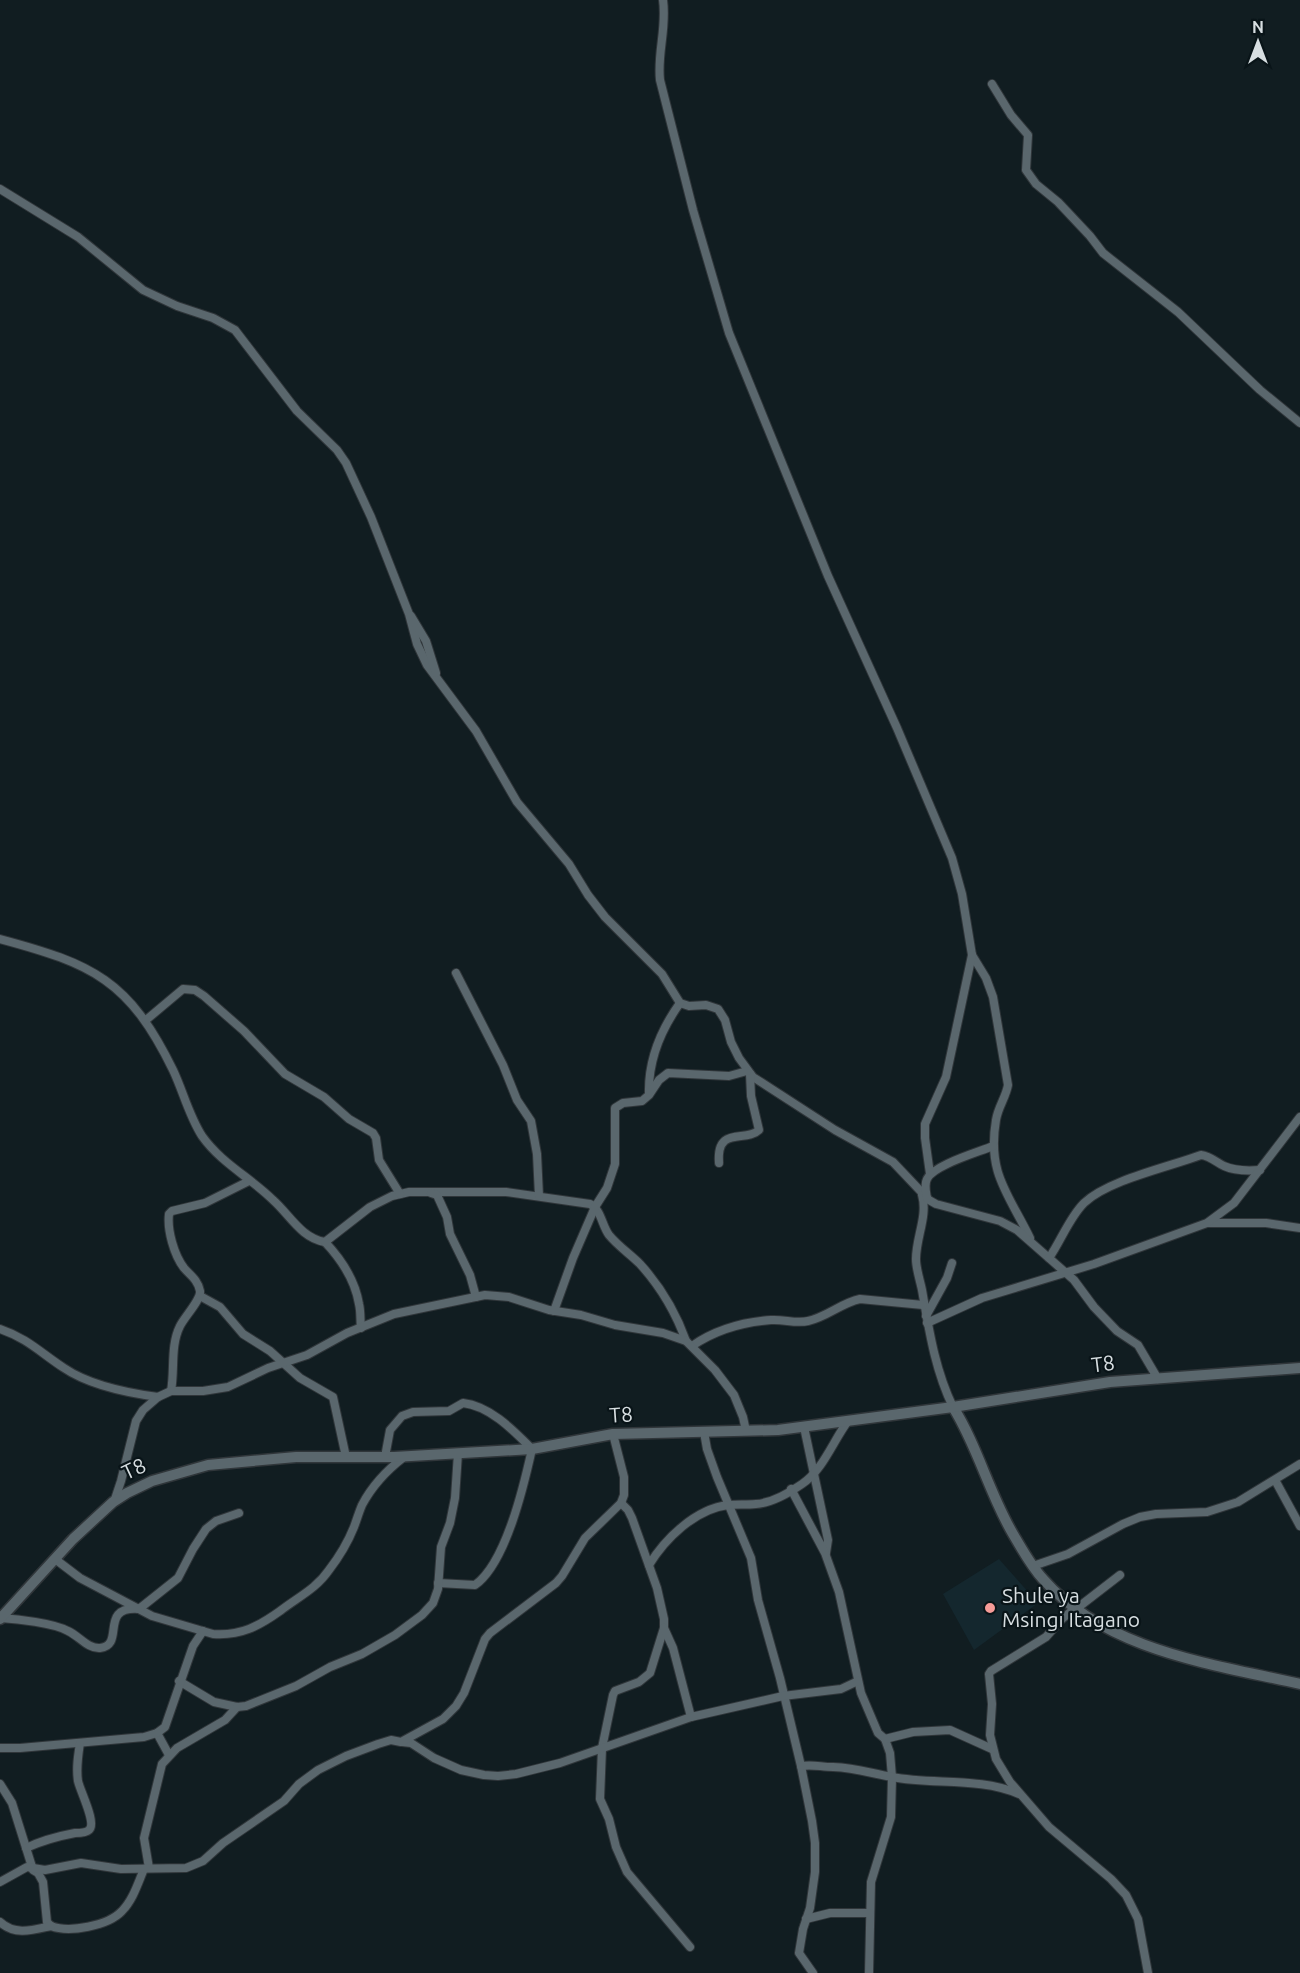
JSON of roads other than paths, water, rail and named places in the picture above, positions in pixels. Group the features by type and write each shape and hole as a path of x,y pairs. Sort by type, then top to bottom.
{"street":[{"path":"663,0 664,26 659,64 660,80 693,210 729,333 828,576 947,845 959,882 972,955 986,978 993,997 1007,1077 1007,1091 997,1115 993,1146 994,1162 999,1178 1032,1244"},
{"path":"992,84 1011,115 1028,135 1026,170 1036,184 1058,202 1103,252 1178,312 1260,390 1300,423"},
{"path":"0,189 78,237 143,290 177,306 213,318 235,330 297,411 332,444 346,463 371,517 409,614 417,644 427,665 476,732 506,785 523,809 568,864 605,917 662,974 680,1003 689,1006 713,1007 722,1013 735,1050 749,1072 836,1130 893,1162 924,1196 936,1204 1006,1223 1079,1285 1087,1298 1113,1327 1138,1345 1158,1379"},
{"path":"0,939 56,955 91,970 119,991 146,1020 173,1070 203,1137 221,1157 273,1199 303,1232 317,1241 325,1242 336,1254 349,1275 359,1301 362,1328"},
{"path":"972,955 946,1077 925,1124 928,1177 915,1262 941,1380 952,1407 973,1441 992,1493 1006,1522 1033,1566 1057,1593 1076,1609 1122,1635 1171,1653 1300,1684"},
{"path":"456,974 503,1065 517,1100 531,1121 537,1154 539,1196"},
{"path":"146,1020 183,989 195,990 204,996 244,1031 285,1074 324,1097 349,1119 373,1133 376,1138 379,1160 400,1194"},
{"path":"649,1095 649,1074 658,1039 680,1003"},
{"path":"554,1311 573,1258 595,1207 607,1188 615,1164 615,1108 623,1103 642,1101 649,1095 658,1080 668,1073 729,1076 749,1072"},
{"path":"719,1163 720,1148 724,1143 738,1136 754,1134 759,1130 751,1096 749,1072"},
{"path":"926,1319 982,1298 1131,1251 1207,1223 1234,1203 1300,1116"},
{"path":"908,1178 928,1177 944,1166 993,1146"},
{"path":"1048,1258 1085,1202 1131,1178 1201,1155 1226,1167 1245,1171 1260,1170"},
{"path":"249,1181 205,1203 169,1214 170,1229 178,1258 196,1281 200,1296 220,1307 243,1334 270,1351 300,1378 333,1397 346,1457"},
{"path":"325,1242 370,1208 400,1194 497,1191 577,1201 595,1207 608,1234 639,1263 661,1291 676,1315 689,1343 720,1376 734,1395 746,1431"},
{"path":"430,1192 437,1195 441,1203 447,1217 450,1234 470,1275 476,1297"},
{"path":"1207,1223 1266,1223 1300,1228"},
{"path":"926,1319 952,1263"},
{"path":"171,1391 176,1335 184,1317 200,1296"},
{"path":"113,1502 121,1481 136,1421 143,1410 158,1397 171,1391 216,1390 268,1368 283,1365 362,1328 408,1310 476,1297 508,1297 554,1311 663,1333 689,1343 723,1329 771,1320 810,1321 860,1299 923,1305"},
{"path":"0,1329 15,1334 30,1343 62,1367 83,1379 131,1393 158,1397"},
{"name":"T8","path":"0,1618 113,1502 152,1481 208,1465 267,1458 385,1457 532,1449 613,1434 746,1431 804,1427 1110,1383 1300,1368"},
{"path":"385,1457 390,1430 402,1416 413,1412 444,1412 463,1403 485,1410 511,1428 532,1449 518,1505 499,1551 485,1575 474,1585 438,1583"},
{"path":"649,1565 659,1548 680,1529 716,1508 767,1502 800,1485 814,1472 848,1421"},
{"path":"804,1427 828,1540 825,1553"},
{"path":"704,1432 712,1464 751,1558 758,1600 801,1766 815,1843 812,1894 800,1938 799,1953 813,1973"},
{"path":"402,1742 443,1719 456,1706 464,1694 485,1639 556,1583 585,1538 621,1503 626,1486 613,1434"},
{"path":"179,1681 214,1702 237,1707 246,1706 296,1686 330,1667 362,1654 395,1635 430,1608 438,1589 441,1547 450,1523 455,1498 458,1453"},
{"path":"55,1559 80,1578 152,1616 224,1635 247,1631 257,1627 313,1589 343,1550 370,1492 388,1469 404,1456"},
{"path":"1033,1566 1075,1551 1140,1517 1220,1509 1247,1497 1300,1464"},
{"path":"1275,1480 1300,1526"},
{"path":"791,1490 825,1553 839,1592 861,1693 876,1730 885,1739 890,1753 891,1816 872,1882 869,1973"},
{"path":"621,1503 632,1518 649,1565 662,1606 664,1628 673,1648 691,1717"},
{"path":"0,1618 24,1620 61,1628 89,1646 101,1648 109,1645 118,1614 128,1608 139,1609 175,1582 207,1529 216,1521 240,1513"},
{"path":"1120,1575 1062,1619 1046,1637 991,1671 989,1678 992,1704 990,1725 992,1749 1010,1782 1049,1827 1111,1879 1126,1895 1138,1919 1148,1973"},
{"path":"664,1628 646,1678 615,1691 613,1695 602,1748 600,1799 622,1861 635,1882 690,1947"},
{"path":"0,1748 144,1737 157,1733 165,1727 168,1721 179,1681 193,1646 203,1631"},
{"path":"33,1870 56,1869 81,1863 121,1869 186,1868 203,1862 223,1843 284,1801 299,1784 313,1774 334,1761 364,1748 391,1740 411,1743 434,1758 461,1770 498,1776 536,1770 691,1717 783,1696 834,1690 858,1681"},
{"path":"0,1882 27,1867 38,1873 43,1882 47,1922 57,1928 80,1928 121,1912 147,1869 144,1843 146,1826 162,1764 183,1744 225,1720 237,1707"},
{"path":"885,1739 913,1732 950,1730 992,1749"},
{"path":"157,1733 169,1755"},
{"path":"26,1848 84,1832 91,1827 77,1775 80,1743"},
{"path":"801,1766 814,1764 852,1768 892,1778 998,1788 1023,1795"},
{"path":"0,1784 12,1803 33,1870"},
{"path":"807,1919 830,1913 870,1913"},
{"path":"0,1922 8,1929 20,1932 51,1926"}],"place":[{"name":"Shule ya Msingi Itagano","path":"990,1608"}]}
